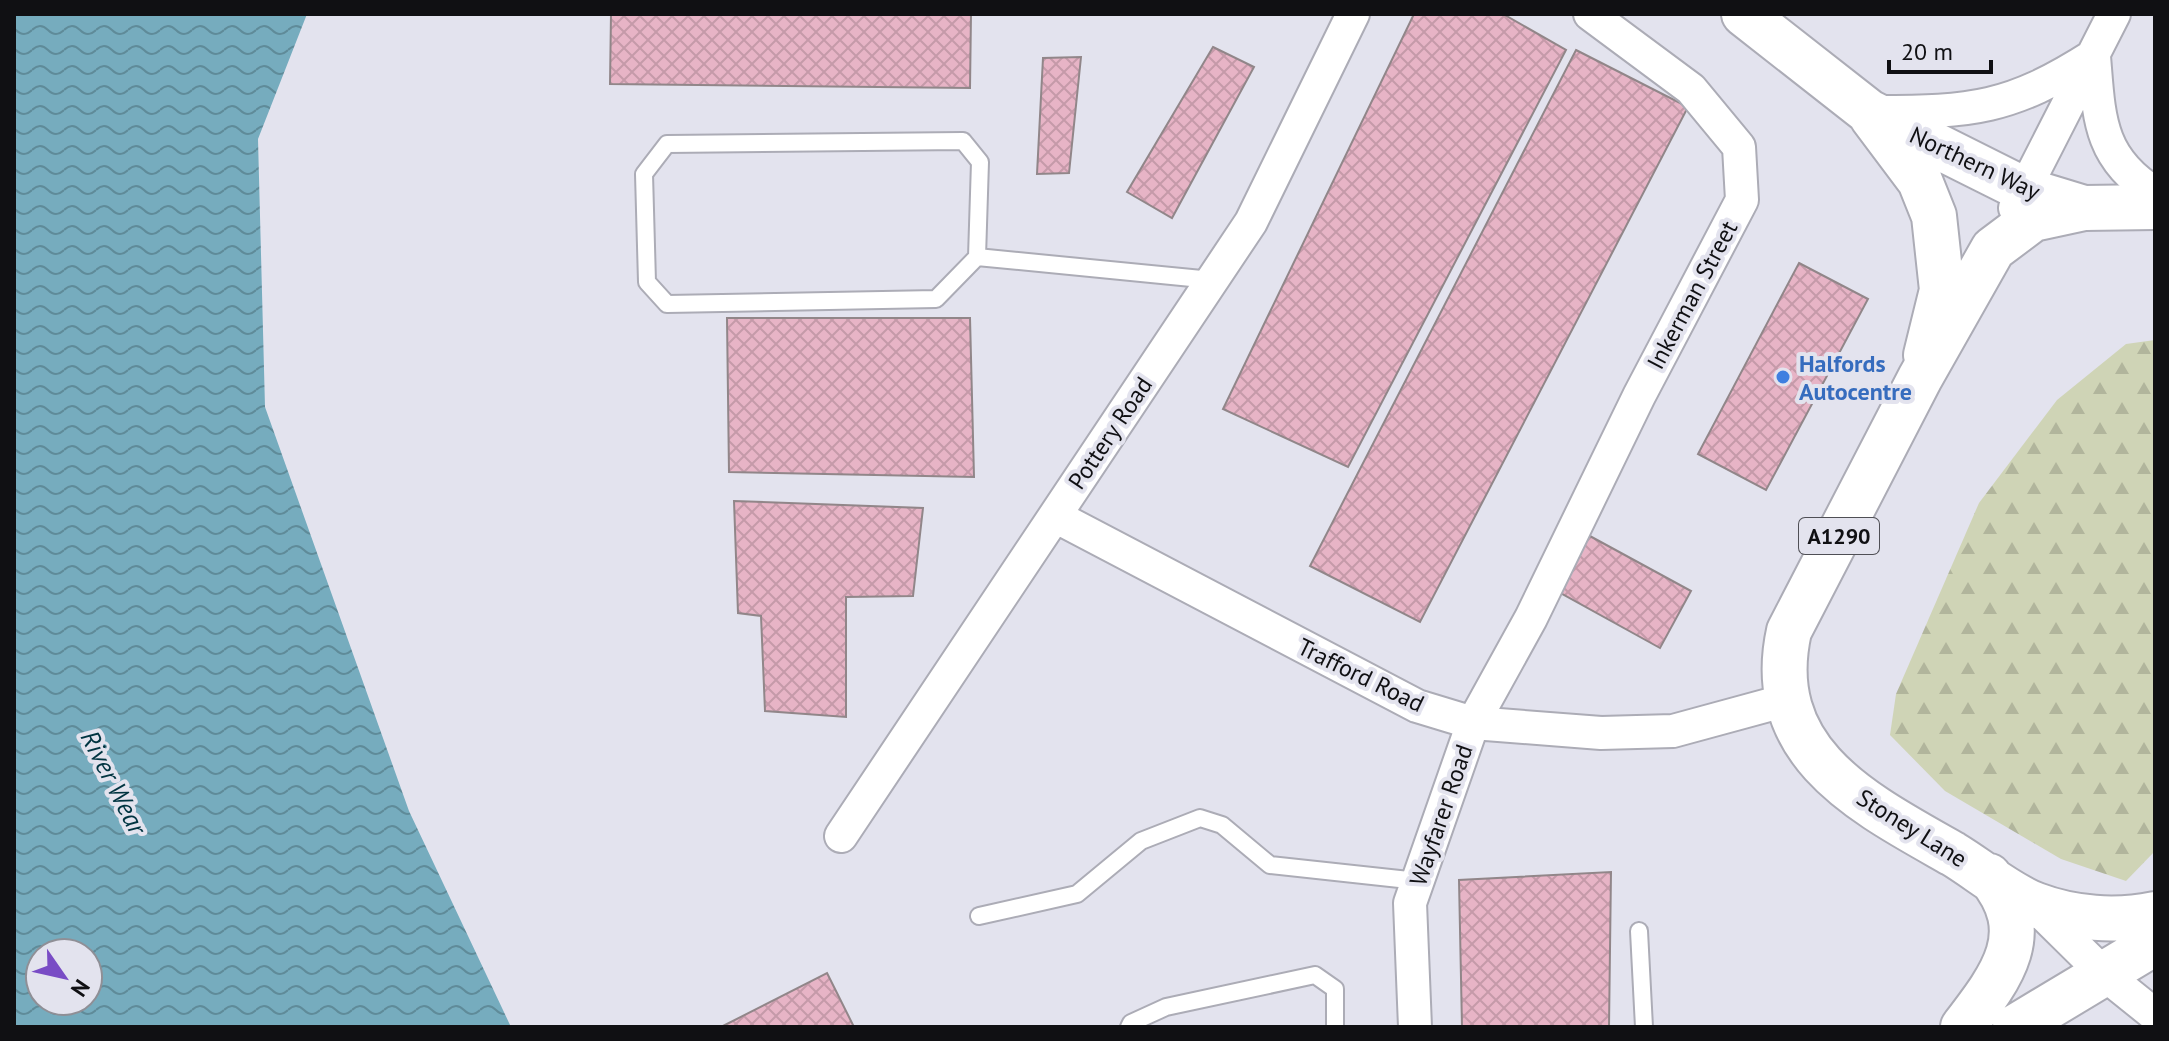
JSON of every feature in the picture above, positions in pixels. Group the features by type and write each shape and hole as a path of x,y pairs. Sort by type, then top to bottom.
{"main road":[{"path":"1744,14 1869,112 1920,181 1934,216 1942,290 1920,378"},
{"name":"Northern Way","path":"1869,112 2025,190 2084,208"},
{"name":"Northern Way","path":"1993,249 2033,219 2084,208 2155,207"},
{"name":"A1290","path":"1787,700 1782,664 1789,631 1920,378 1993,249"},
{"name":"Stoney Lane","path":"1787,700 1802,735 1824,768 1868,806 1988,874"},
{"name":"A1290","path":"1988,874 2033,904 2081,917 2131,919 2155,914"},
{"name":"A1290","path":"1963,1027 2011,956 2013,919 2006,897 1988,874"},
{"path":"2015,1027 2155,943"}],"street":[{"name":"Pottery Road","path":"841,836 1251,222 1353,14"},
{"name":"Inkerman Street","path":"1531,618 1639,396 1742,200 1739,147 1730,135 1691,89 1590,14"},
{"path":"1993,249 2114,14"},
{"path":"1869,112 1955,112 2019,97 2047,86 2094,56"},
{"path":"2094,56 2101,129 2116,158 2138,182 2155,193"},
{"name":"Trafford Road","path":"1055,516 1417,706 1473,723 1601,733 1673,731 1787,700"},
{"name":"Wayfarer Road","path":"1415,1027 1410,903 1473,723 1531,618"},
{"path":"2033,904 2104,974 2155,1015"}],"lane":[{"path":"963,141 980,162 977,257 936,299 667,304 647,282 644,174 667,144 963,141"},
{"path":"977,257 1212,280"},
{"path":"979,916 1077,894 1141,841 1200,818 1222,825 1270,865 1418,881"},
{"path":"1639,931 1644,1027"},
{"path":"1129,1027 1131,1023 1166,1007 1315,975 1335,989 1335,1027"}],"green space":[{"path":"2155,340 2155,851 2126,881 2061,859 1945,791 1890,735 1896,694 1979,503 2057,400 2126,344"}],"water":[{"name":"River Wear","path":"14,14 307,14 258,139 265,407 409,811 511,1027 14,1027"}],"building":[{"path":"611,14 971,14 970,88 610,84"},
{"path":"1414,14 1503,14 1566,50 1348,467 1223,409"},
{"path":"1213,47 1254,67 1172,218 1127,192"},
{"path":"1576,50 1688,107 1420,622 1310,566"},
{"path":"1081,57 1069,173 1037,174 1043,58"},
{"name":"Halfords Autocentre","path":"1799,263 1868,299 1766,490 1698,454"},
{"path":"727,318 970,318 974,477 729,472"},
{"path":"734,501 923,508 913,596 846,597 846,717 765,711 761,616 738,613"},
{"path":"1588,535 1691,591 1660,648 1557,591"},
{"path":"1611,872 1609,1027 1462,1027 1459,880"},
{"path":"827,973 854,1027 721,1027"}],"place":[{"name":"Halfords Autocentre","path":"1783,377"}]}
